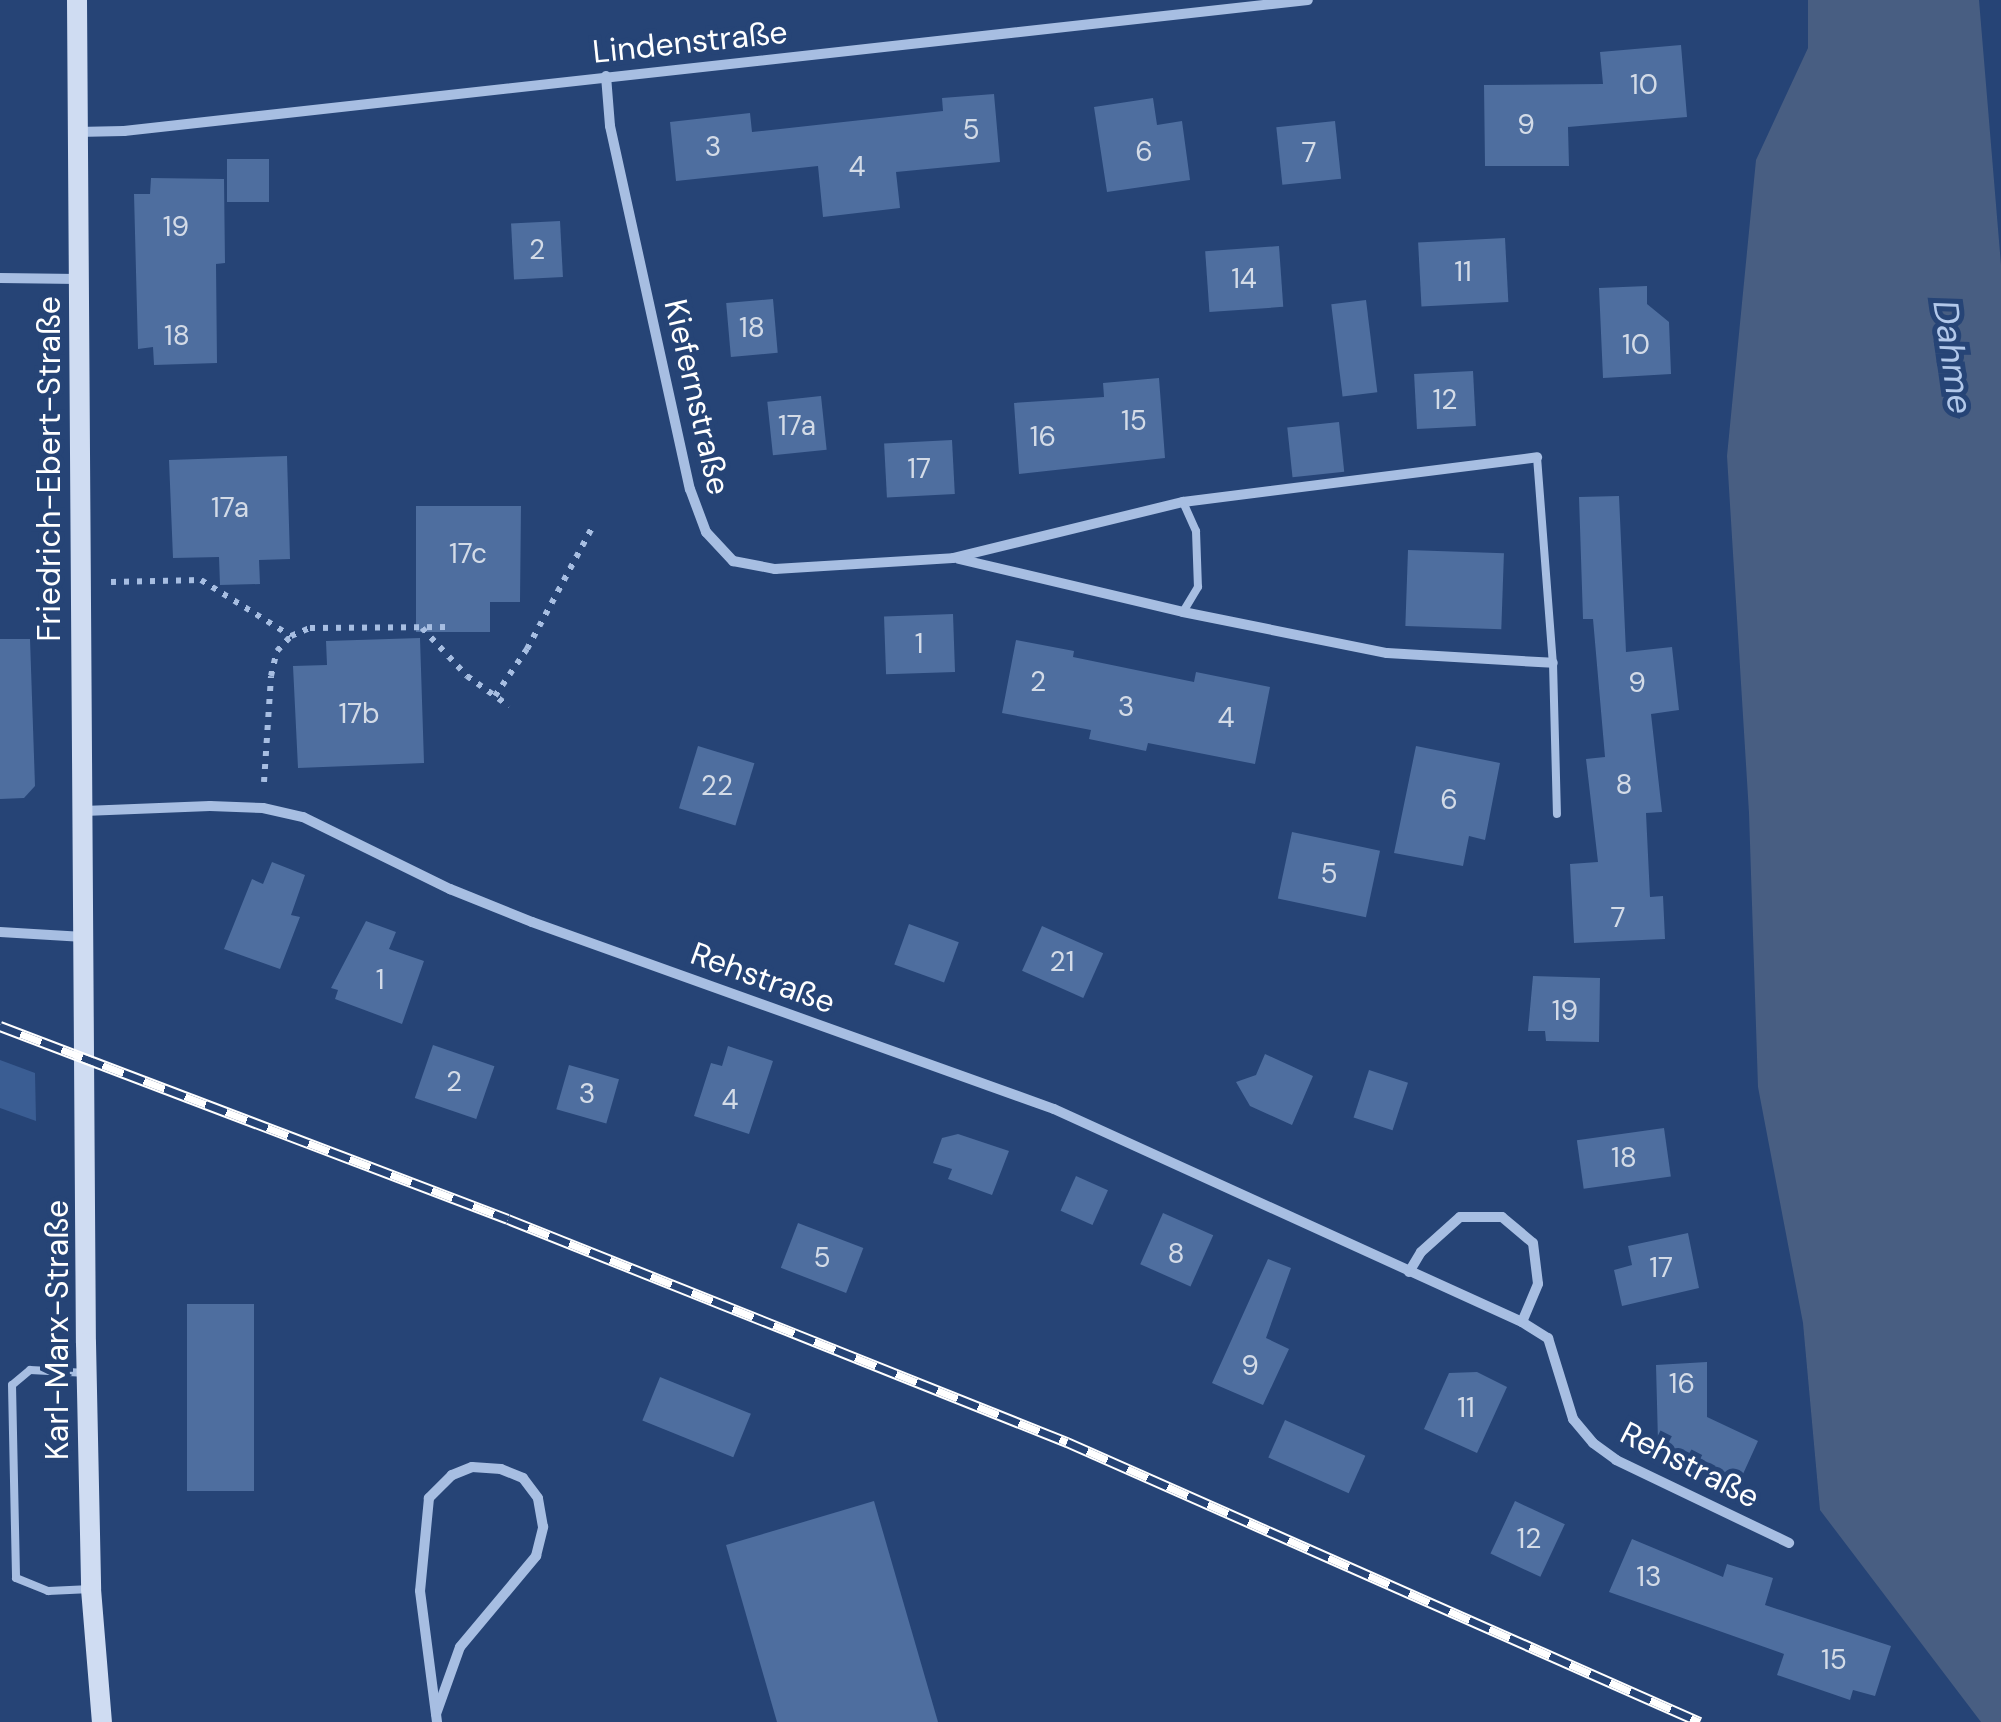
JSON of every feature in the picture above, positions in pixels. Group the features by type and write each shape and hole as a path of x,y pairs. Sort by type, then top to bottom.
{"street":[{"name":"Friedrich-Ebert-Straße","path":"77,0 85,938"},
{"name":"Lindenstraße","path":"77,132 124,131 1308,0"},
{"name":"Kiefernstraße","path":"606,76 610,126 690,489 706,532 734,561 775,569 953,558 1182,502 1537,457"},
{"path":"0,278 78,278"},
{"name":"Kiefernstraße","path":"953,558 1182,612 1387,652 1553,662"},
{"name":"Rehstraße","path":"84,811 263,808 303,817 450,890 532,922 1054,1109 1522,1322 1548,1338 1573,1419 1593,1444 1616,1460 1790,1542"},
{"path":"0,932 85,938"},
{"name":"Karl-Marx-Straße","path":"85,938 91,1589 102,1722"},
{"path":"1409,1272 1421,1252 1460,1217 1502,1218 1533,1243 1538,1284 1522,1322"},
{"path":"472,1466 501,1469 523,1478 538,1498 543,1527 540,1542 536,1556 460,1647 437,1718 420,1591 429,1498 452,1475 472,1466"}],"lane":[{"name":"Kiefernstraße","path":"1537,457 1553,662 1557,814"},
{"path":"1182,502 1196,531 1198,586 1182,612"},
{"path":"87,1373 30,1370 12,1386 16,1578 48,1591 91,1589"}],"path":[{"path":"495,696 527,649 592,528"},
{"path":"105,582 201,580 290,636"},
{"path":"263,808 271,676 277,651 290,636 310,628 449,628"},
{"path":"422,628 467,676 509,706"}],"shaded area":[{"path":"0,1060 35,1073 36,1121 0,1108"}],"water":[{"name":"Dahme","path":"1808,0 1979,0 2001,265 2001,1722 1981,1722 1820,1510 1803,1323 1758,1087 1749,813 1727,456 1756,160 1808,48"}],"building":[{"path":"1681,45 1687,117 1568,127 1569,166 1485,166 1484,85 1603,84 1600,52"},
{"path":"994,94 1000,162 896,172 900,208 823,217 818,166 676,181 670,122 750,113 752,132 943,111 942,98"},
{"path":"1153,98 1157,125 1182,121 1190,180 1107,192 1094,107"},
{"path":"1335,121 1341,179 1282,185 1276,127"},
{"path":"227,159 269,159 269,202 227,202"},
{"path":"151,178 224,179 225,263 216,264 217,363 154,365 153,347 138,349 134,194 150,194"},
{"path":"560,221 563,277 514,279 511,224"},
{"path":"1505,238 1508,302 1421,306 1418,243"},
{"path":"1279,246 1283,307 1209,312 1205,251"},
{"path":"1647,286 1647,304 1669,322 1671,374 1603,378 1599,288"},
{"path":"773,299 778,353 731,357 726,303"},
{"path":"1366,300 1377,392 1343,397 1331,304"},
{"path":"1473,371 1476,426 1417,429 1414,374"},
{"path":"1159,378 1165,458 1019,474 1014,403 1104,397 1103,383"},
{"path":"821,396 827,450 773,455 767,402"},
{"path":"1339,422 1344,472 1293,477 1287,427"},
{"path":"952,440 955,494 887,497 884,444"},
{"path":"287,456 290,559 259,560 260,584 220,585 219,557 173,558 169,460"},
{"path":"1619,496 1626,652 1672,647 1679,710 1651,714 1662,812 1646,813 1650,897 1663,896 1665,939 1574,943 1570,864 1598,862 1586,759 1605,757 1593,619 1583,619 1579,497"},
{"path":"416,506 521,506 520,602 490,602 490,632 416,632"},
{"path":"1408,550 1504,553 1501,629 1405,626"},
{"path":"953,614 955,672 886,674 884,616"},
{"path":"420,638 424,763 298,768 293,666 327,665 326,641"},
{"path":"0,639 30,639 35,786 24,798 0,799"},
{"path":"1016,640 1074,651 1073,657 1194,682 1196,672 1270,687 1255,764 1148,743 1146,751 1089,739 1091,730 1002,713"},
{"path":"698,746 754,763 735,825 679,808"},
{"path":"1416,746 1500,763 1485,840 1469,836 1463,866 1394,853"},
{"path":"1292,832 1380,851 1366,917 1278,899"},
{"path":"272,862 305,875 291,915 300,917 280,969 224,949 252,879 263,884"},
{"path":"366,921 396,932 389,949 424,961 402,1024 335,999 338,990 331,988"},
{"path":"909,924 959,942 944,983 894,964"},
{"path":"1042,926 1103,953 1083,998 1022,971"},
{"path":"1533,976 1600,978 1599,1042 1546,1041 1545,1031 1528,1031"},
{"path":"433,1045 494,1066 476,1119 415,1098"},
{"path":"728,1046 773,1061 749,1134 694,1116 711,1063 722,1066"},
{"path":"1265,1054 1313,1076 1292,1125 1250,1106 1236,1082 1256,1075"},
{"path":"569,1065 619,1079 606,1124 556,1109"},
{"path":"1369,1070 1408,1083 1393,1130 1354,1118"},
{"path":"1664,1128 1671,1177 1584,1189 1577,1140"},
{"path":"958,1134 1009,1151 992,1195 948,1179 952,1169 933,1163 942,1138"},
{"path":"1076,1176 1108,1190 1093,1225 1061,1211"},
{"path":"1163,1213 1213,1235 1190,1287 1140,1264"},
{"path":"798,1223 863,1248 846,1293 781,1268"},
{"path":"1688,1233 1699,1288 1622,1306 1614,1270 1632,1265 1628,1246"},
{"path":"1268,1259 1291,1268 1266,1338 1289,1349 1263,1405 1212,1383"},
{"path":"187,1304 254,1304 254,1491 187,1491"},
{"path":"1707,1362 1707,1417 1758,1441 1733,1496 1651,1459 1658,1442 1656,1365"},
{"path":"1477,1372 1507,1387 1477,1453 1424,1429 1449,1373"},
{"path":"660,1377 751,1414 733,1457 642,1421"},
{"path":"1285,1420 1365,1456 1349,1493 1268,1457"},
{"path":"874,1501 938,1722 777,1722 726,1545"},
{"path":"1515,1501 1565,1524 1540,1577 1490,1554"},
{"path":"1632,1539 1723,1577 1727,1564 1773,1578 1765,1605 1891,1646 1875,1696 1853,1690 1850,1700 1777,1675 1784,1654 1609,1592"}],"railway":[{"path":"0,1026 508,1219 1067,1442 1700,1722"}]}
